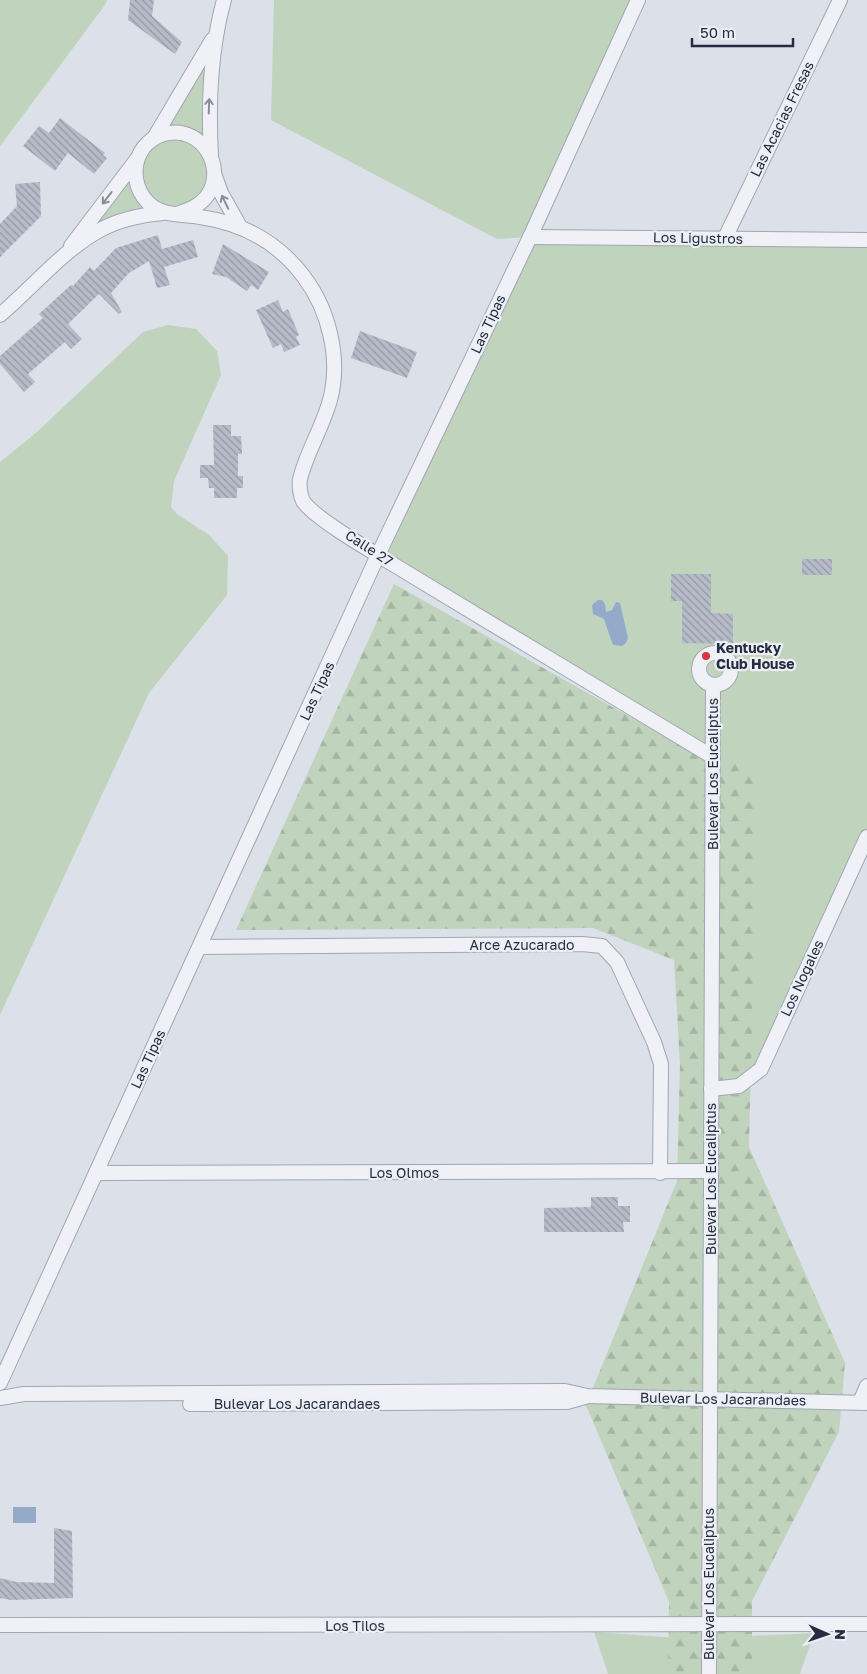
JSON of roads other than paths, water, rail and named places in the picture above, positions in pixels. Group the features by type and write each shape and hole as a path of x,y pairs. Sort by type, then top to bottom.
{"street":[{"path":"0,315 64,257 100,230 141,216 195,208 209,194 215,176 211,155 210,74 214,35 224,0"},
{"name":"Las Tipas","path":"0,1383 378,555 530,237 638,0"},
{"name":"Las Acacias Fresas","path":"725,238 840,0"},
{"path":"64,257 144,147 154,138 214,35"},
{"path":"154,138 170,132 186,134 201,142 211,155"},
{"path":"137,159 134,172 136,184 142,196 170,213"},
{"name":"Calle 27","path":"215,176 221,193 239,225"},
{"name":"Calle 27","path":"170,213 239,225 280,250 304,277 320,302 330,331 333,364 331,396 300,479 303,501 315,514 378,555 713,757"},
{"name":"Los Ligustros","path":"530,237 867,240"},
{"name":"Bulevar Los Eucaliptus","path":"709,1674 713,685"},
{"name":"Los Nogales","path":"711,1089 739,1086 761,1069 867,837"},
{"name":"Arce Azucarado","path":"200,947 582,944 602,946 617,962 654,1042 661,1064 660,1173"},
{"name":"Los Olmos","path":"96,1173 660,1173 711,1171"},
{"path":"865,1402 867,1386"},
{"name":"Bulevar Los Jacarandaes","path":"4,1398 22,1403 304,1404 567,1402 587,1396 865,1402"},
{"name":"Los Tilos","path":"0,1625 867,1624"}],"water":[{"path":"598,600 602,600 605,604 606,612 612,610 616,602 620,603 628,638 622,646 613,645 604,619 593,614 592,605"},
{"path":"13,1507 36,1507 36,1523 13,1523"}],"place":[{"name":"Kentucky Club House","path":"706,656"}]}
